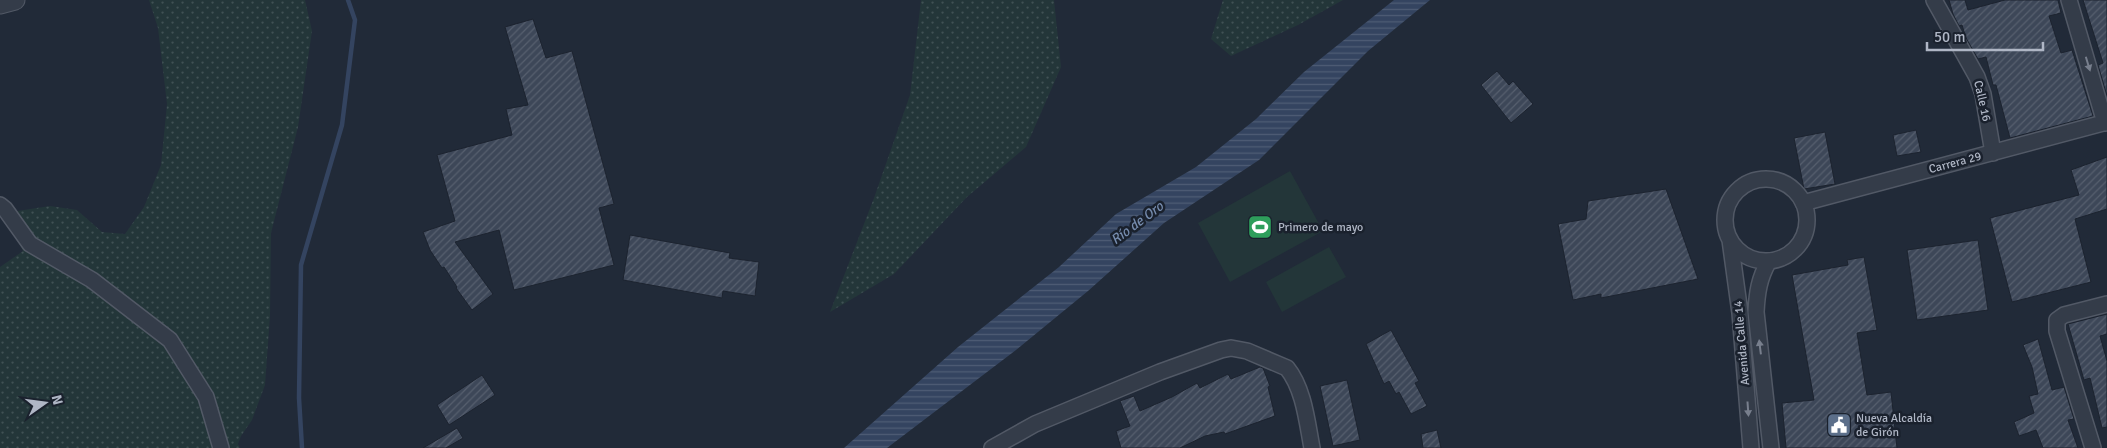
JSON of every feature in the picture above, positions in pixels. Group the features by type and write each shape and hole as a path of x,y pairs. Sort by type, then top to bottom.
{"street":[{"path":"0,4 15,0"},
{"name":"Calle 16","path":"1934,0 1977,77 1982,94 1992,153"},
{"path":"2069,0 2106,122"},
{"name":"Carrera 29","path":"1803,203 2106,122"},
{"path":"1768,178 1782,182 1795,191 1803,203 1806,229 1801,241 1792,251 1781,258 1769,261 1757,260 1746,256 1736,249 1729,239 1725,224 1726,210 1731,197 1740,187 1753,180 1768,178"},
{"path":"0,205 5,209 30,244 92,280 170,340 206,397 221,448"},
{"name":"Avenida Calle 14","path":"1729,239 1740,313 1751,448"},
{"name":"Avenida Calle 14","path":"1769,261 1761,275 1757,292 1756,312 1771,448"},
{"path":"2093,448 2057,331 2057,320 2064,315 2107,304"},
{"path":"992,448 1043,420 1160,372 1231,348 1247,351 1287,368 1291,373 1305,410 1312,448"}],"shaded area":[{"path":"149,0 305,0 312,31 298,127 271,233 270,316 265,385 252,420 241,436 238,444 240,448 0,448 0,267 23,251 4,213 50,206 77,210 102,232 125,234 144,207 161,165 167,104 158,28"},
{"path":"921,0 1054,0 1061,67 1026,147 967,197 894,274 830,312 874,198 910,95"},
{"path":"1223,0 1343,0 1298,25 1231,56 1211,39"},
{"name":"Primero de mayo","path":"1290,171 1323,231 1230,282 1198,223"},
{"path":"1329,247 1346,277 1282,312 1266,282"}],"water":[{"name":"Río de Oro","path":"1394,0 1430,0 1368,51 1259,160 1164,223 1088,291 1016,350 887,448 844,448 958,347 1059,267 1116,214 1196,167 1256,119 1304,72"}],"building":[{"path":"1949,0 1965,0 1968,10 2005,0 2058,0 2061,13 2049,16 2061,53 2072,50 2093,116 2010,138 1996,85 1993,85 1986,57 1978,59 1966,38 1962,25 1959,26 1953,14"},
{"path":"2083,0 2107,0 2107,96 2098,65 2103,63"},
{"path":"533,19 546,58 572,51 614,204 599,208 614,265 514,290 499,230 455,242 493,294 472,310 444,267 442,268 430,250 423,232 455,221 437,155 512,135 506,109 528,105 505,27"},
{"path":"1497,71 1509,85 1513,81 1533,104 1511,123 1481,85"},
{"path":"1916,130 1921,152 1897,156 1893,135"},
{"path":"1825,132 1835,184 1804,189 1794,138"},
{"path":"2107,157 2107,209 2075,219 2091,282 2012,302 1990,218 2079,195 2071,170"},
{"path":"1666,189 1698,279 1601,298 1601,294 1573,300 1558,224 1586,219 1588,201"},
{"path":"630,235 730,253 729,258 759,262 755,296 723,291 722,298 623,280"},
{"path":"1978,240 1988,310 1917,320 1907,250"},
{"path":"1864,257 1877,330 1857,333 1867,395 1891,392 1897,448 1786,448 1782,403 1814,400 1792,275 1848,265 1847,260"},
{"path":"2107,314 2107,334 2100,336 2107,361 2107,427 2102,428 2090,378 2084,380 2068,324"},
{"path":"1391,330 1419,381 1415,383 1427,406 1411,414 1399,392 1396,394 1389,381 1384,384 1366,344"},
{"path":"2038,339 2052,390 2064,387 2074,419 2068,420 2078,448 2043,448 2036,430 2019,436 2014,422 2034,413 2029,396 2038,394 2032,367 2023,345"},
{"path":"1260,367 1263,368 1270,386 1268,387 1275,416 1225,434 1224,432 1205,436 1180,448 1121,448 1116,431 1130,426 1120,401 1134,396 1140,411 1172,397 1197,383 1200,388 1228,374 1231,379"},
{"path":"482,375 495,395 449,425 437,405"},
{"path":"1347,380 1360,440 1333,446 1320,386"},
{"path":"457,428 463,438 446,448 423,448"},
{"path":"1437,430 1441,448 1423,448 1421,434"}],"waterway":[{"path":"302,448 299,398 301,265 342,125 355,20 348,0"}],"place":[{"name":"Primero de mayo","path":"1260,227"},
{"name":"Nueva Alcaldía de Girón","path":"1839,425"}]}
